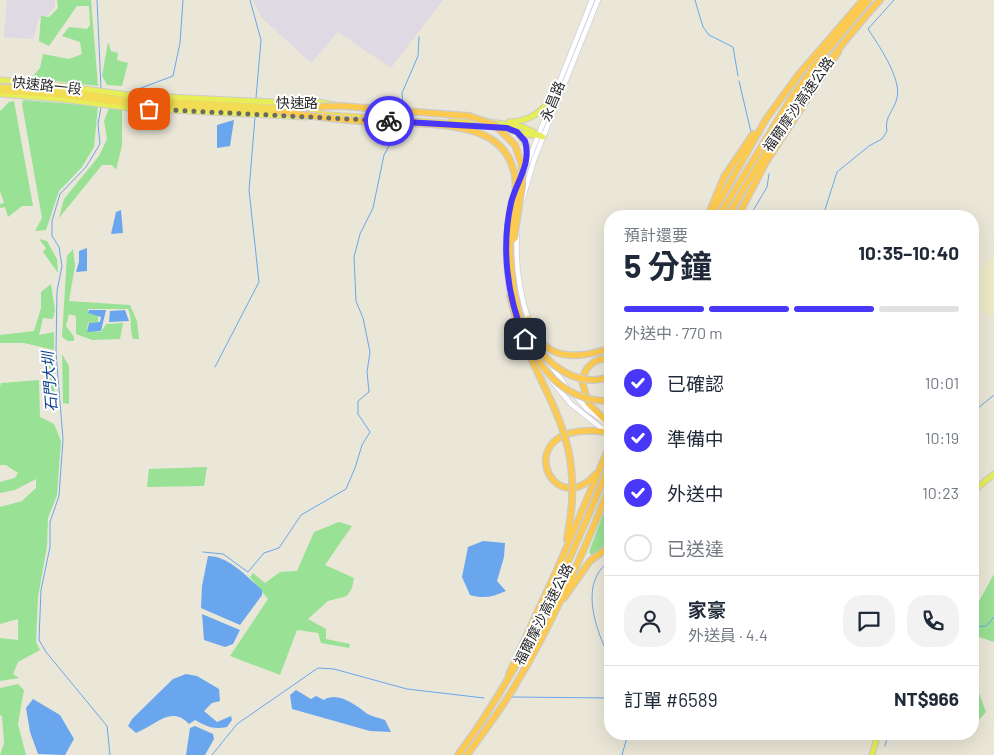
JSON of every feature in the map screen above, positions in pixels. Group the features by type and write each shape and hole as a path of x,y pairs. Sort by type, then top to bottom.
{"highway":[{"path":"711,210 724,177 752,135 799,74 863,0"},
{"name":"福爾摩沙高速公路","path":"723,210 790,100 816,64 869,0"},
{"name":"福爾摩沙高速公路","path":"731,210 760,160 800,100 843,41 880,0"},
{"path":"740,210 766,162 834,59 843,41"},
{"path":"0,87 63,90 118,99 396,117 473,120"},
{"path":"0,93 78,96 128,104 279,110 342,106 469,116 486,121 504,132 514,145 522,165 522,186 513,256 518,295 526,325 539,351 562,371 582,378 604,377"},
{"path":"279,110 323,118 466,129 492,139 506,154 515,176 510,230 511,275 519,315 528,338 543,366 560,387 585,399 604,401"},
{"path":"396,117 488,126"},
{"path":"713,210 766,119"},
{"path":"510,296 521,337 563,428 570,453 573,478 572,513 561,560"},
{"path":"528,319 539,339 555,352 585,355 604,350"},
{"path":"604,359 590,364 582,381 588,403 604,419"},
{"path":"601,466 584,486 568,488 556,483 549,476 546,467 546,455 549,446 562,435 578,430 604,433"},
{"path":"506,686 513,662 556,572 604,458"},
{"name":"福爾摩沙高速公路","path":"458,755 506,686 563,577 604,479"},
{"name":"福爾摩沙高速公路","path":"467,755 513,689 575,576 604,501"},
{"path":"575,576 604,550"}],"main road":[{"name":"永昌路","path":"592,0 540,136 517,231 517,265 521,294 528,319 543,354 561,380 587,409 604,421"},
{"name":"永昌路","path":"598,0 540,136 526,164 512,202 509,217 507,272 510,296 520,326 540,367 571,404 604,431"},
{"name":"快速路一段","path":"0,80 95,90"},
{"name":"快速路","path":"95,90 129,95 274,102 324,102 356,109 498,122"},
{"path":"498,122 520,121 534,117 544,109 556,90"},
{"name":"快速路一段","path":"0,93 94,103"},
{"name":"快速路","path":"94,103 130,108 488,126 507,128 531,136 540,136"},
{"path":"434,110 445,116"},
{"path":"498,122 523,127 540,136"},
{"path":"507,128 517,132 525,141 526,164"},
{"path":"979,486 994,474"},
{"path":"872,755 876,740"}],"shaded area":[{"path":"7,0 55,0 55,7 47,16 39,18 33,39 4,37"},
{"path":"253,0 443,0 391,68 338,32 311,63 261,17"},
{"path":"994,256 994,318 979,309 979,271"}],"green space":[{"path":"57,0 91,0 98,86 31,78 40,68 43,54 69,59 82,54 80,42 62,36 69,27 87,29 90,25 89,6 77,6 49,46 39,41 41,16 49,17 58,8"},
{"path":"108,42 111,51 118,53 117,60 128,63 122,86 107,85 102,76"},
{"path":"23,100 98,106 94,147 82,167 59,191 46,230 35,231 42,218 22,104"},
{"path":"14,101 33,206 22,206 8,217 5,207 0,208 0,204 4,203 0,191 0,111 9,102"},
{"path":"109,108 122,108 122,145 116,170 112,165 102,165 59,218 64,199 99,156 107,139 104,121"},
{"path":"39,239 47,241 57,259 58,273 43,252 46,248"},
{"path":"73,249 75,266 69,301 130,305 137,321 139,339 133,339 128,309 88,309 88,312 98,316 98,322 88,323 87,331 101,332 106,324 123,323 120,339 92,340 76,334 76,316 69,314 66,326 74,337 74,341 68,341 62,337 67,256"},
{"path":"51,284 55,310 53,319 43,318 39,335 54,332 54,350 24,343 0,343 0,335 34,331 41,308 41,292"},
{"path":"62,354 69,366 69,404 63,403"},
{"path":"50,355 53,356 55,402 46,398"},
{"path":"39,380 40,417 54,424 61,441 57,495 48,518 47,546 38,597 36,642 40,650 18,662 13,674 19,678 0,681 0,638 18,640 18,619 0,624 0,507 22,501 36,488 36,479 15,490 0,493 0,482 15,478 18,473 6,465 0,465 0,387 1,383"},
{"path":"207,467 204,486 147,487 149,469"},
{"path":"604,511 604,548 592,556 589,552"},
{"path":"339,522 352,526 325,565 354,578 352,588 347,596 328,601 308,619 326,629 326,639 350,644 349,648 321,643 318,633 297,630 280,675 230,656 268,599 250,577 253,573 265,583 280,572 297,571 314,532"},
{"path":"994,574 994,642 979,637 979,601"},
{"path":"18,684 24,690 18,724 26,755 0,755 4,743 2,716 0,715 0,688"},
{"path":"979,693 986,712 979,720"}],"water":[{"path":"234,120 230,146 217,148 217,125"},
{"path":"121,210 123,233 111,234 116,212"},
{"path":"87,248 87,271 76,272 79,262 79,251"},
{"path":"89,310 106,310 101,331 87,332 89,323 100,322 101,317 88,313"},
{"path":"125,310 129,321 109,322 110,311"},
{"path":"483,541 505,543 504,557 497,581 506,591 484,597 470,595 462,577 468,547"},
{"path":"208,556 223,559 230,563 262,590 262,595 240,625 201,608 202,586"},
{"path":"202,614 240,630 233,644 225,647 204,640"},
{"path":"186,674 197,676 219,689 220,701 212,703 204,711 217,722 231,716 232,720 227,727 210,727 195,720 189,724 176,716 163,718 136,733 128,726 132,719 173,679"},
{"path":"296,690 311,699 316,696 324,700 335,697 346,700 368,714 385,720 391,732 370,731 292,709 290,695"},
{"path":"33,699 60,715 74,739 65,755 38,754 30,732 26,708"},
{"path":"195,726 213,734 214,739 205,755 186,755 190,728"}],"waterway":[{"name":"石門大圳","path":"97,0 101,88"},
{"path":"141,88 173,76 180,43 183,0"},
{"path":"250,0 261,40 256,98"},
{"path":"695,0 703,27 709,35 733,47 738,76"},
{"path":"825,210 837,172 869,146 882,139 887,131 888,118 894,107 898,90 893,72 868,29 894,0"},
{"path":"403,105 402,93 418,56 419,37"},
{"path":"739,81 751,132"},
{"name":"石門大圳","path":"101,107 98,124 100,144 86,167 60,194 52,221 52,236 59,247 62,266 57,291 56,352 63,439 59,496 50,522 50,547 41,590 39,640 46,652 107,726 110,755"},
{"path":"215,367 259,282 249,190 255,117"},
{"path":"203,552 223,554 248,572 264,553 279,548 301,515 346,489 362,445 370,432 358,414 358,401 369,392 367,372 370,352 363,318 356,301 354,257 360,234 373,208 384,155 400,126"},
{"path":"754,210 767,187 769,174"},
{"path":"979,407 994,395"},
{"path":"604,566 594,582 592,595 596,622 604,645"},
{"path":"979,626 986,626 994,617"},
{"path":"212,755 237,724 318,668 334,669 407,689 484,698"},
{"path":"511,697 604,698"},
{"path":"622,755 626,740"},
{"path":"885,746 886,740"}],"way so far":[{"path":"149,109 389,121"}],"route":[{"path":"389,121 507,128 517,132 525,141 527,146 526,164 512,202 507,243 507,272 510,296 525,339"}]}
